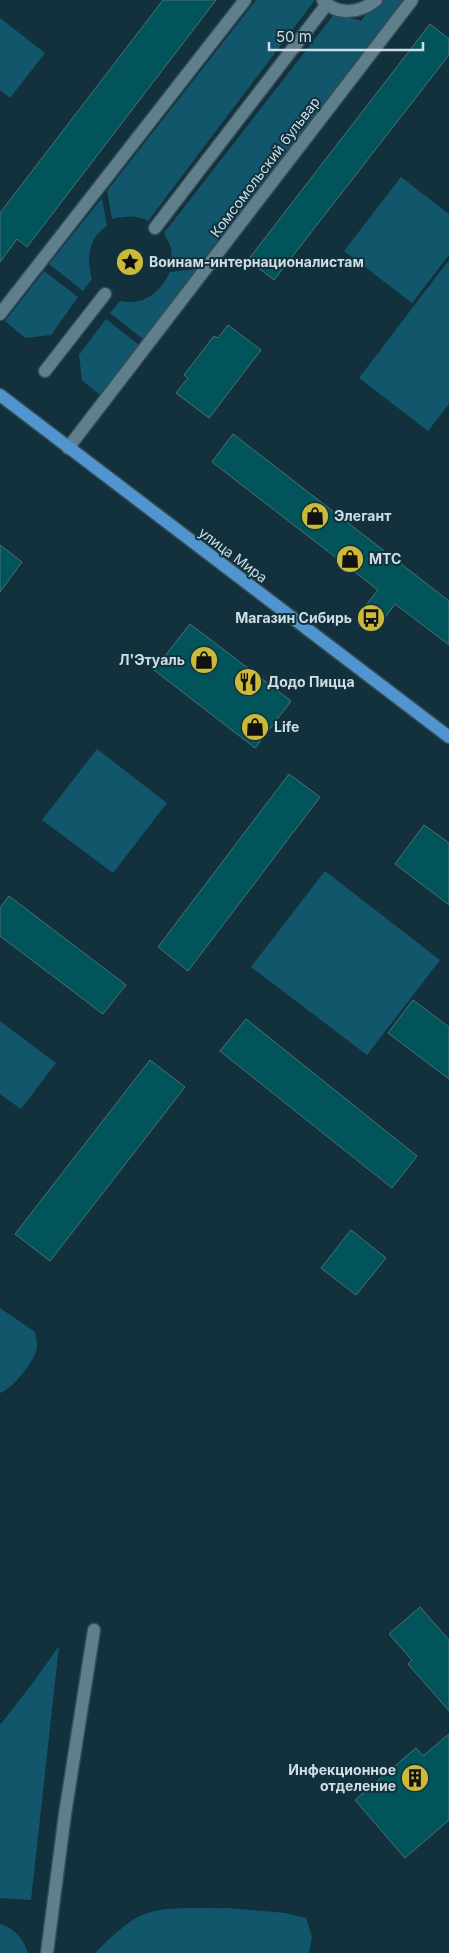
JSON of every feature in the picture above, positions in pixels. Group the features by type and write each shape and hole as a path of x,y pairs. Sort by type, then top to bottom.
{"main road":[{"name":"улица Мира","path":"0,395 449,738"}],"street":[{"path":"0,314 245,0"},
{"path":"155,228 325,2 336,9 347,12 359,10 376,0"},
{"name":"Комсомольский бульвар","path":"68,448 412,0"},
{"path":"45,371 105,294"},
{"path":"47,1953 65,1814 94,1630"}],"shaded area":[{"path":"256,0 315,0 148,221 130,217 112,219 107,191"},
{"path":"377,0 403,0 199,265 173,268 171,247 164,233 335,13 361,21"},
{"path":"0,18 45,53 10,98 0,90"},
{"path":"401,177 449,214 449,255 412,303 344,251"},
{"path":"102,198 107,226 92,243 89,264 92,279 83,291 49,264"},
{"path":"449,260 449,404 428,431 359,378"},
{"path":"197,269 143,339 110,313 120,301 136,302 156,292 170,272"},
{"path":"44,271 78,297 51,335 25,338 5,321"},
{"path":"106,319 139,345 100,395 82,380 79,355"},
{"path":"97,749 167,803 113,873 42,820"},
{"path":"325,871 440,960 367,1055 251,967"},
{"path":"0,1021 56,1063 21,1109 0,1094"},
{"path":"0,1308 35,1332 37,1346 32,1360 22,1374 11,1386 0,1393"},
{"path":"59,1646 31,1900 0,1898 0,1725"},
{"path":"226,1908 286,1913 306,1918 312,1937 309,1953 95,1953 128,1923 140,1916 160,1910"},
{"path":"0,1924 10,1928 18,1935 28,1953 0,1953"}],"building":[{"path":"163,0 216,0 27,247 17,239 0,262 0,213"},
{"path":"430,24 449,39 449,55 274,280 248,260"},
{"path":"228,325 261,350 209,418 176,393 188,378 184,375 214,336 218,338"},
{"path":"233,434 449,601 449,645 395,604 377,628 359,614 378,590 212,462"},
{"path":"0,545 22,562 0,592"},
{"path":"190,624 291,701 255,748 154,670"},
{"path":"289,774 320,797 188,971 158,947"},
{"path":"424,825 449,843 449,905 395,864"},
{"path":"9,896 126,985 103,1014 0,936 0,908"},
{"path":"413,1000 449,1027 449,1079 388,1033"},
{"path":"246,1019 417,1156 392,1188 220,1051"},
{"path":"150,1060 185,1087 50,1261 15,1234"},
{"path":"351,1230 386,1258 356,1295 321,1268"},
{"path":"420,1607 449,1640 449,1711 408,1664 412,1660 389,1634"},
{"name":"Инфекционное отделение","path":"449,1734 449,1820 405,1858 355,1800 416,1748 423,1756"}],"place":[{"name":"Воинам-интернационалистам","path":"130,262"},
{"name":"Элегант","path":"315,516"},
{"name":"МТС","path":"350,559"},
{"name":"Магазин Сибирь","path":"371,618"},
{"name":"Л'Этуаль","path":"204,660"},
{"name":"Додо Пицца","path":"248,682"},
{"name":"Life","path":"255,727"},
{"name":"Инфекционное отделение","path":"415,1778"}]}
